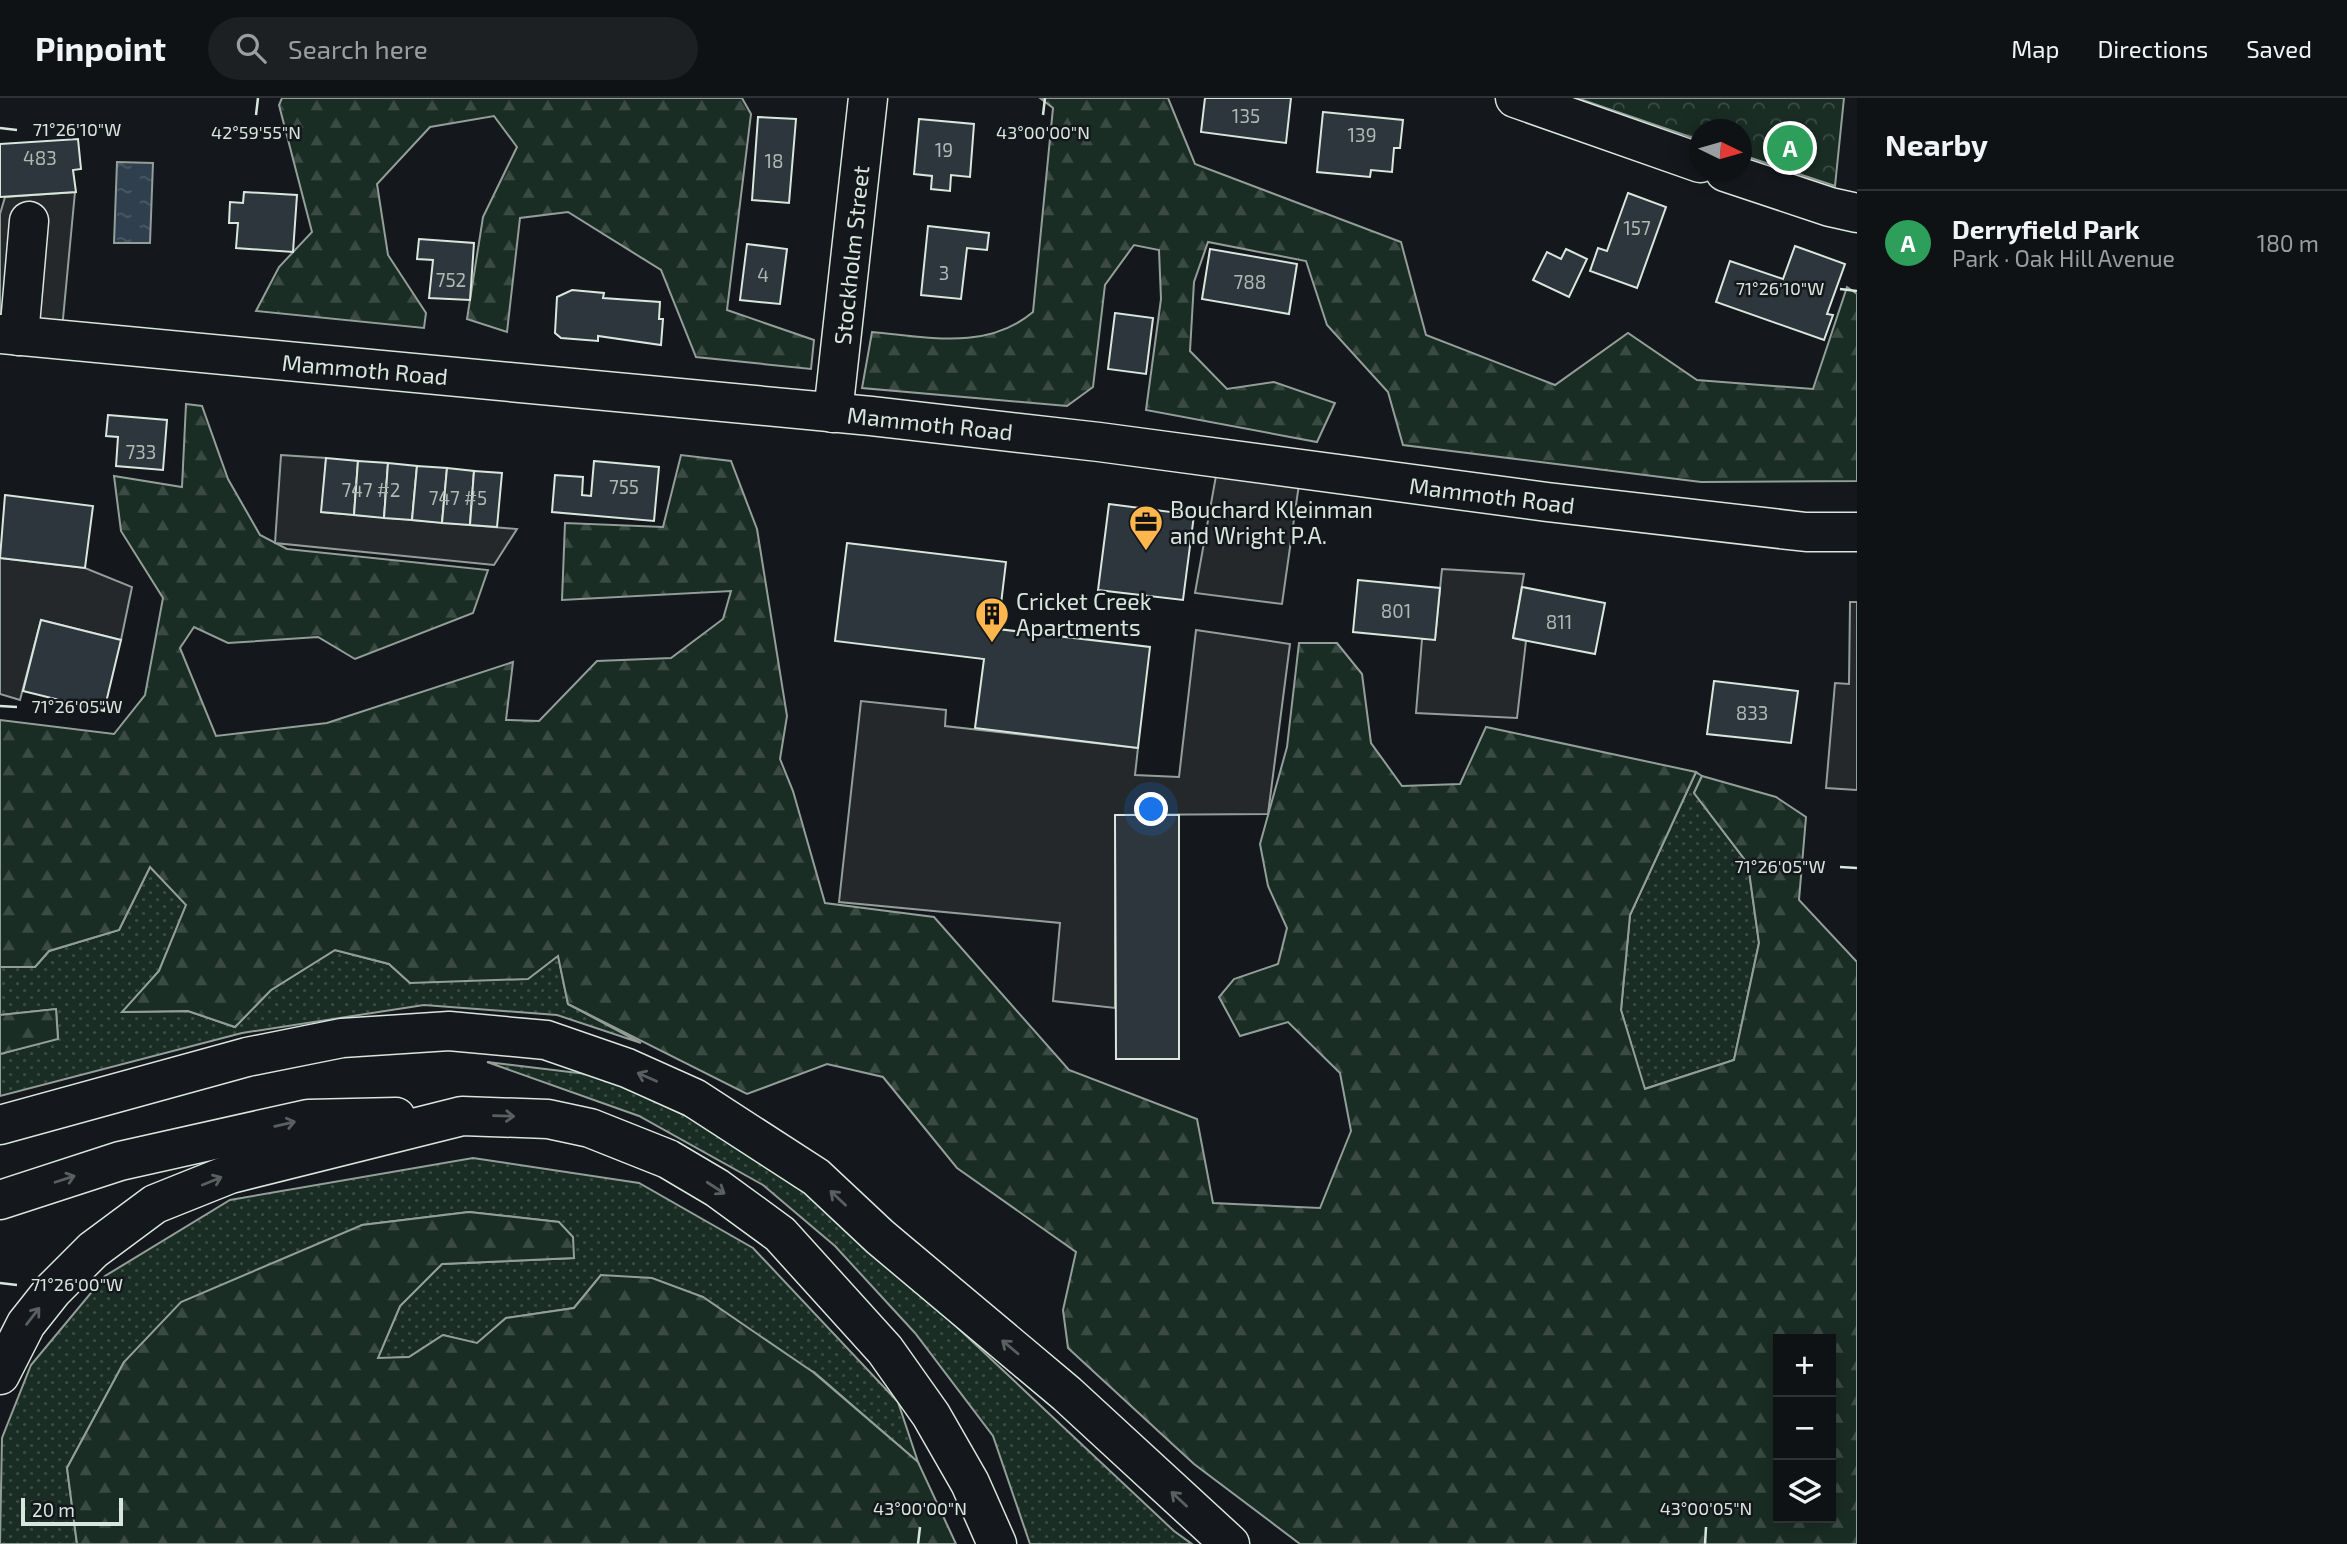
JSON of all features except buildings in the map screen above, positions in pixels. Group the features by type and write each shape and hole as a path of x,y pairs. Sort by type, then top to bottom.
{"main road":[{"name":"Stockholm Street","path":"834,412 869,98"},
{"path":"1515,98 1689,159"},
{"path":"1752,181 1830,207 1857,213"},
{"path":"9,335 29,221"},
{"name":"Mammoth Road","path":"9,335 834,412 1099,442 1547,502 1806,532 1857,533"},
{"path":"0,1125 247,1057 342,1038 449,1031 546,1040 627,1068 694,1098 816,1177 880,1237 1066,1394 1230,1544"},
{"path":"0,1200 120,1161 308,1119 462,1116 548,1119 590,1128 668,1159 717,1188 780,1234 885,1350 931,1415 970,1483 997,1544"},
{"path":"0,1375 26,1324 53,1290 93,1250 155,1203 230,1174 462,1116"}],"green space":[{"path":"282,98 742,98 751,114 727,310 814,340 811,369 696,357 661,270 568,212 520,218 507,332 467,319 483,217 517,147 494,116 430,127 377,184 388,255 426,313 424,328 256,311 279,267 312,232 279,105"},
{"path":"1040,98 1168,98 1195,164 1401,242 1426,335 1555,385 1628,333 1697,380 1813,389 1847,287 1857,294 1857,481 1701,482 1403,445 1388,392 1327,325 1306,261 1208,242 1194,282 1190,351 1227,389 1274,382 1335,403 1317,442 1146,410 1161,299 1159,250 1134,245 1105,285 1093,387 1067,406 862,388 872,332 956,339 977,337 1015,324 1033,312 1053,108"},
{"path":"1577,98 1844,98 1835,186 1752,158 1752,119 1689,119 1689,137"},
{"path":"186,404 202,406 228,479 260,535 287,549 488,570 473,613 355,659 318,637 228,643 194,627 180,648 216,736 327,723 513,662 506,720 539,721 597,661 671,658 723,619 731,591 562,600 565,523 663,527 681,455 731,461 757,529 787,716 780,759 793,791 825,903 934,917 1069,1070 1197,1119 1213,1203 1320,1208 1351,1131 1340,1073 1288,1022 1240,1036 1219,997 1234,979 1278,964 1287,928 1268,886 1260,844 1287,747 1299,643 1337,643 1362,674 1371,743 1402,786 1460,784 1486,727 1696,772 1630,915 1621,1010 1645,1089 1734,1060 1759,943 1748,864 1694,793 1702,776 1776,797 1806,817 1799,900 1857,962 1857,1544 1300,1544 1194,1464 1068,1348 1063,1310 1076,1252 957,1168 883,1077 827,1064 747,1094 568,1004 558,956 528,979 410,983 389,964 335,950 271,990 235,1027 188,1011 122,1012 159,971 186,905 150,867 119,930 49,951 35,967 0,967 0,720 114,734 145,695 163,598 121,531 114,476 182,487"},
{"path":"1696,772 1702,776 1694,793 1748,864 1759,943 1734,1060 1644,1089 1621,1010 1630,915"},
{"path":"150,867 187,904 159,971 123,1012 188,1011 235,1027 271,990 335,950 389,964 410,983 558,955 568,1004 641,1043 557,1015 424,1005 242,1033 0,1096 0,1054 58,1038 56,1009 0,1015 0,967 35,967 49,951 119,930"},
{"path":"56,1009 58,1039 0,1054 0,1015"},
{"path":"487,1062 603,1076 738,1141 829,1207 1174,1531 1192,1544 1030,1544 993,1436 915,1333 835,1246 763,1185 639,1116"},
{"path":"473,1158 639,1183 753,1248 898,1402 918,1462 814,1372 601,1275 574,1308 506,1318 477,1344 443,1335 409,1357 377,1359 400,1306 442,1264 574,1258 559,1222 469,1212 362,1225 124,1362 67,1468 77,1544 0,1544 2,1438 31,1365 105,1276 230,1200"},
{"path":"469,1212 559,1222 573,1237 574,1258 442,1264 400,1306 378,1358 409,1357 443,1335 477,1343 506,1318 574,1308 601,1275 652,1278 703,1297 813,1372 918,1462 956,1544 77,1544 67,1468 124,1362 181,1302 362,1225"}],"shaded area":[{"path":"75,192 61,340 0,334 0,214 5,197"},
{"path":"281,455 326,458 322,512 517,529 494,565 275,543"},
{"path":"1219,459 1301,470 1282,604 1195,593"},
{"path":"0,558 85,568 132,587 121,640 41,620 20,700 0,694"},
{"path":"1442,569 1524,574 1513,638 1526,641 1517,718 1416,713 1422,639 1435,639"},
{"path":"1850,602 1857,602 1857,790 1826,788 1835,683 1849,684"},
{"path":"1196,630 1290,644 1268,814 1115,815 1115,1008 1053,1001 1060,923 839,902 861,701 946,710 945,726 1138,748 1135,775 1179,777"}],"water":[{"path":"117,162 153,163 150,243 114,243"}],"place":[{"name":"Derryfield Park","path":"1790,148"},
{"name":"Bouchard Kleinman and Wright P.A.","path":"1146,552"},
{"name":"Cricket Creek Apartments","path":"992,644"}]}
